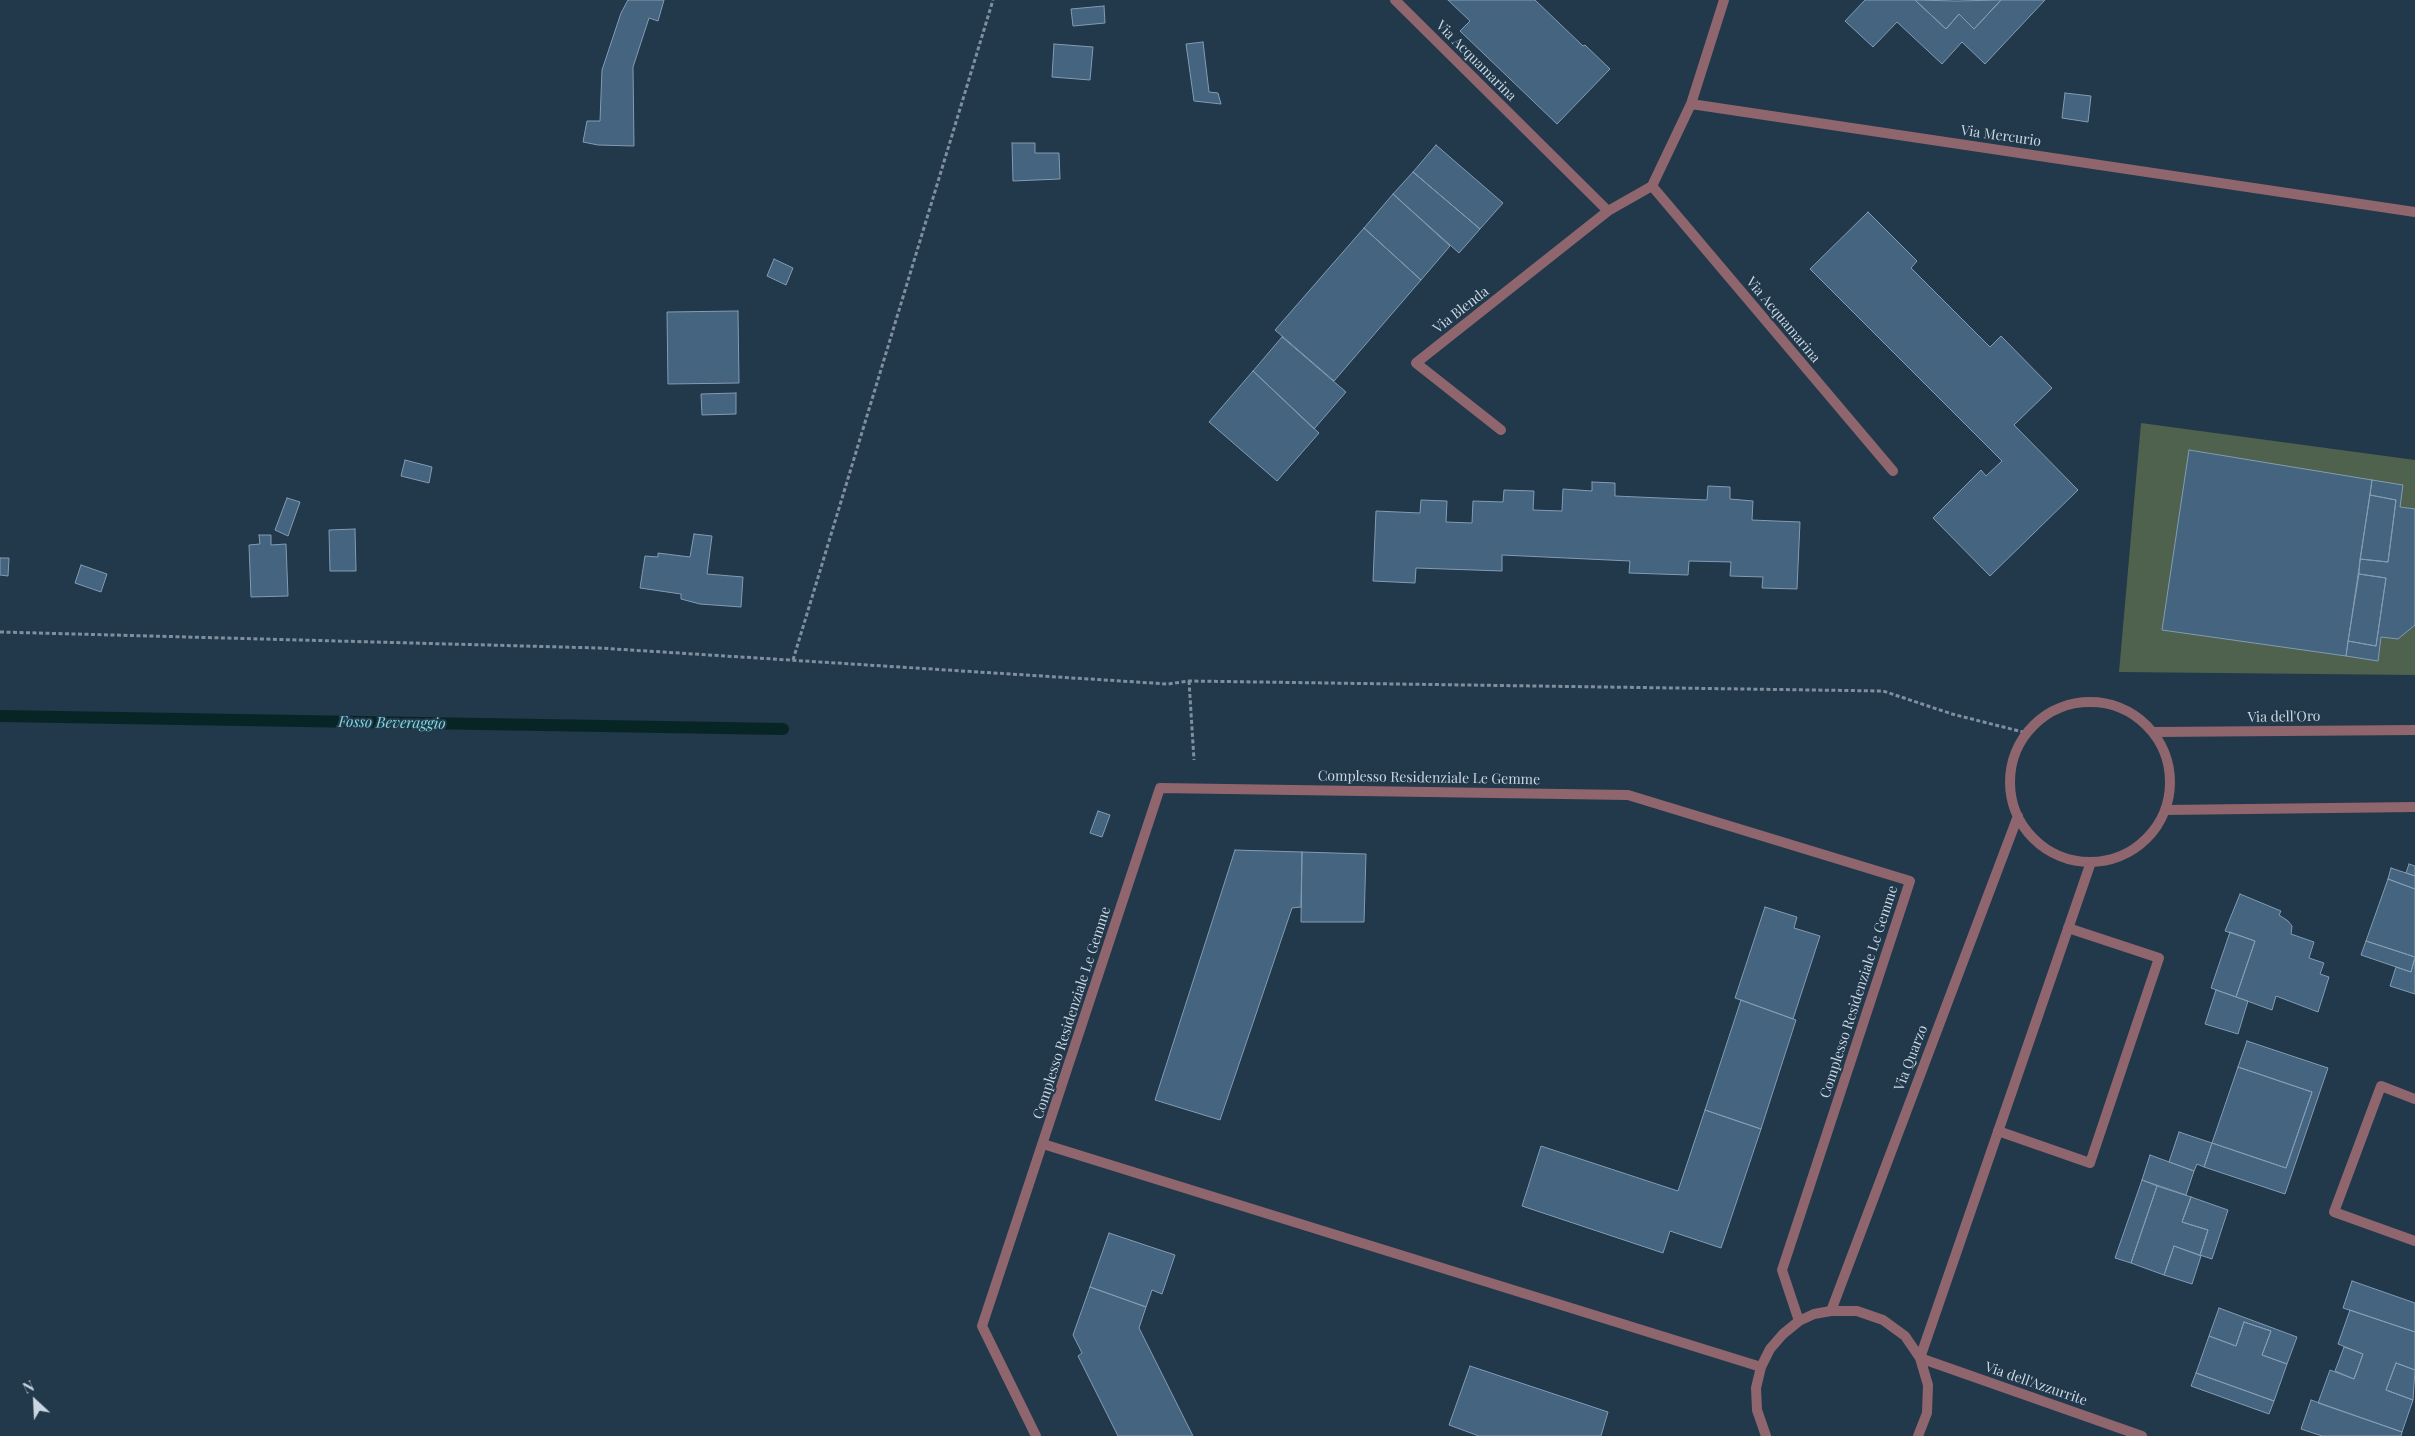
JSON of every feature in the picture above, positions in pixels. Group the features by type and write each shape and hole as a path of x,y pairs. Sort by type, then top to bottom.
{"street":[{"name":"Via Acquamarina","path":"1395,0 1608,211"},
{"path":"1608,211 1652,186 1691,104 1724,0"},
{"name":"Via Mercurio","path":"1691,104 2415,212"},
{"name":"Via Acquamarina","path":"1652,186 1893,471"},
{"name":"Via Blenda","path":"1500,430 1416,363 1608,211"},
{"path":"2090,702 2114,705 2136,715 2154,732 2167,756 2170,783 2166,810 2153,831 2136,848 2115,858 2091,862 2068,858 2048,850 2030,835 2018,816 2011,795 2011,773 2016,751 2027,732 2044,716 2066,705 2090,702"},
{"name":"Via dell'Oro","path":"2154,732 2415,730"},
{"name":"Complesso Residenziale Le Gemme","path":"1036,1436 982,1326 1160,788 1628,795 1910,880 1782,1270 1799,1321"},
{"path":"2166,810 2415,807"},
{"name":"Via Quarzo","path":"1831,1311 2018,816"},
{"path":"1920,1358 2091,862"},
{"path":"1998,1131 2090,1164 2159,958 2068,928"},
{"path":"2415,1099 2381,1086 2334,1212 2415,1241"},
{"path":"1043,1144 1761,1367"},
{"path":"1763,1434 1757,1410 1756,1388 1761,1367 1770,1349 1783,1334 1799,1321 1814,1314 1831,1311 1857,1311 1883,1320 1905,1336 1920,1358 1928,1385 1927,1413 1918,1436"},
{"name":"Via dell'Azzurrite","path":"1920,1358 2142,1436"}],"path":[{"path":"793,660 992,0"},
{"path":"0,632 599,648 1168,684 1189,681 1883,691 1952,714 2027,732"},
{"path":"1189,681 1195,789"}],"green space":[{"path":"2141,423 2415,460 2415,675 2119,672"}],"building":[{"path":"628,0 664,0 658,21 649,18 633,67 634,146 598,145 583,142 587,121 600,121 602,70 621,13"},
{"path":"1448,0 1535,0 1610,69 1557,124 1460,31 1470,21"},
{"path":"1865,0 1915,0 1946,29 1959,14 1974,29 2001,0 2045,0 1985,64 1962,42 1942,64 1897,22 1873,47 1845,21"},
{"path":"1915,0 2001,0 1974,29 1959,14 1946,29"},
{"path":"1104,6 1105,23 1073,26 1071,9"},
{"path":"1203,42 1209,92 1218,93 1221,104 1194,101 1186,44"},
{"path":"1054,44 1093,47 1090,80 1052,77"},
{"path":"2065,93 2091,96 2088,122 2062,118"},
{"path":"1012,143 1035,143 1035,153 1059,153 1060,179 1013,181"},
{"path":"1436,145 1503,203 1480,229 1413,172"},
{"path":"1413,172 1480,229 1459,253 1393,194"},
{"path":"1393,194 1450,246 1421,280 1364,228"},
{"path":"1868,212 1917,261 1911,268 1990,347 2001,336 2052,388 2014,425 2078,490 1990,576 1933,518 1981,470 1986,476 2002,461 1810,269"},
{"path":"1364,228 1421,280 1334,381 1275,330"},
{"path":"774,259 793,268 786,285 767,276"},
{"path":"738,311 739,383 668,384 667,312"},
{"path":"1282,337 1346,392 1314,429 1253,371"},
{"path":"1253,371 1319,433 1277,481 1209,422"},
{"path":"736,393 736,414 702,415 701,394"},
{"path":"2189,450 2372,480 2346,656 2162,630"},
{"path":"405,460 432,467 429,483 401,476"},
{"path":"2372,480 2403,485 2400,507 2415,509 2415,625 2398,639 2381,637 2378,661 2346,656 2348,641 2376,646 2386,578 2359,574 2360,559 2388,562 2396,500 2370,495"},
{"path":"1592,482 1615,483 1615,496 1707,500 1708,486 1730,487 1730,499 1753,501 1752,520 1800,522 1797,589 1762,588 1763,577 1730,576 1731,562 1689,561 1688,575 1629,573 1630,561 1502,555 1502,571 1416,568 1415,583 1373,581 1376,511 1420,513 1421,500 1447,501 1446,522 1472,523 1473,501 1503,502 1504,490 1534,491 1533,510 1562,511 1563,489 1592,491"},
{"path":"2370,495 2396,500 2388,562 2360,559"},
{"path":"287,498 300,502 288,536 275,530"},
{"path":"355,529 356,571 330,571 329,530"},
{"path":"694,534 712,536 707,574 743,577 741,607 700,604 681,599 681,594 640,588 645,556 658,557 658,553 690,557"},
{"path":"259,535 271,535 271,545 286,544 288,596 251,597 249,545 260,544"},
{"path":"0,558 9,558 8,576 0,575"},
{"path":"81,565 107,574 101,592 75,583"},
{"path":"2359,574 2386,578 2376,646 2348,641"},
{"path":"1098,811 1110,815 1102,837 1090,833"},
{"path":"1235,850 1302,852 1301,907 1292,908 1220,1120 1155,1100"},
{"path":"1302,852 1366,854 1364,922 1301,922"},
{"path":"2409,864 2415,866 2415,876 2406,873"},
{"path":"2391,868 2415,876 2415,889 2388,879"},
{"path":"2388,879 2415,889 2415,957 2366,941"},
{"path":"2240,894 2281,911 2279,915 2292,926 2291,934 2314,942 2309,958 2324,963 2320,974 2329,977 2318,1012 2276,996 2272,1010 2236,997 2255,941 2225,931"},
{"path":"1765,907 1797,917 1794,928 1820,936 1793,1019 1735,998"},
{"path":"2230,932 2255,941 2236,997 2211,988"},
{"path":"2366,941 2415,957 2411,972 2361,955"},
{"path":"2415,958 2415,994 2390,986 2396,967 2411,972"},
{"path":"2216,990 2248,1001 2238,1034 2205,1024"},
{"path":"1741,1000 1796,1020 1761,1129 1705,1110"},
{"path":"2247,1041 2328,1068 2285,1194 2204,1167 2212,1143 2286,1168 2312,1092 2238,1067"},
{"path":"2238,1067 2312,1092 2286,1168 2212,1143"},
{"path":"1705,1110 1761,1129 1721,1248 1670,1231 1663,1253 1522,1206 1541,1146 1678,1191"},
{"path":"2179,1132 2212,1143 2204,1167 2197,1164 2194,1171 2169,1162"},
{"path":"2150,1155 2194,1171 2186,1195 2142,1180"},
{"path":"2142,1180 2157,1186 2131,1263 2115,1258"},
{"path":"2157,1186 2191,1197 2182,1222 2208,1230 2200,1255 2174,1246 2164,1275 2131,1263"},
{"path":"2191,1197 2228,1210 2212,1259 2200,1255 2208,1230 2182,1222"},
{"path":"1109,1233 1175,1255 1162,1294 1152,1290 1146,1307 1090,1287"},
{"path":"2174,1246 2201,1256 2192,1284 2164,1275"},
{"path":"2352,1281 2415,1303 2415,1332 2343,1308"},
{"path":"1090,1287 1146,1307 1139,1328 1193,1436 1118,1436 1078,1356 1082,1353 1073,1335"},
{"path":"2219,1308 2297,1337 2287,1364 2262,1355 2271,1331 2244,1322 2236,1346 2209,1336"},
{"path":"2350,1310 2415,1332 2415,1370 2396,1363 2386,1390 2413,1400 2402,1432 2318,1403 2330,1370 2354,1379 2363,1354 2338,1344"},
{"path":"2244,1322 2271,1331 2262,1355 2287,1364 2274,1401 2196,1373 2209,1336 2236,1346"},
{"path":"2344,1347 2363,1354 2354,1379 2335,1371"},
{"path":"2396,1363 2415,1370 2413,1400 2386,1390"},
{"path":"1470,1366 1608,1412 1601,1436 1479,1436 1449,1425"},
{"path":"2196,1373 2274,1401 2269,1414 2191,1386"},
{"path":"2311,1400 2402,1432 2401,1436 2322,1436 2301,1429"}],"waterway":[{"name":"Fosso Beveraggio","path":"0,716 783,729"}]}
